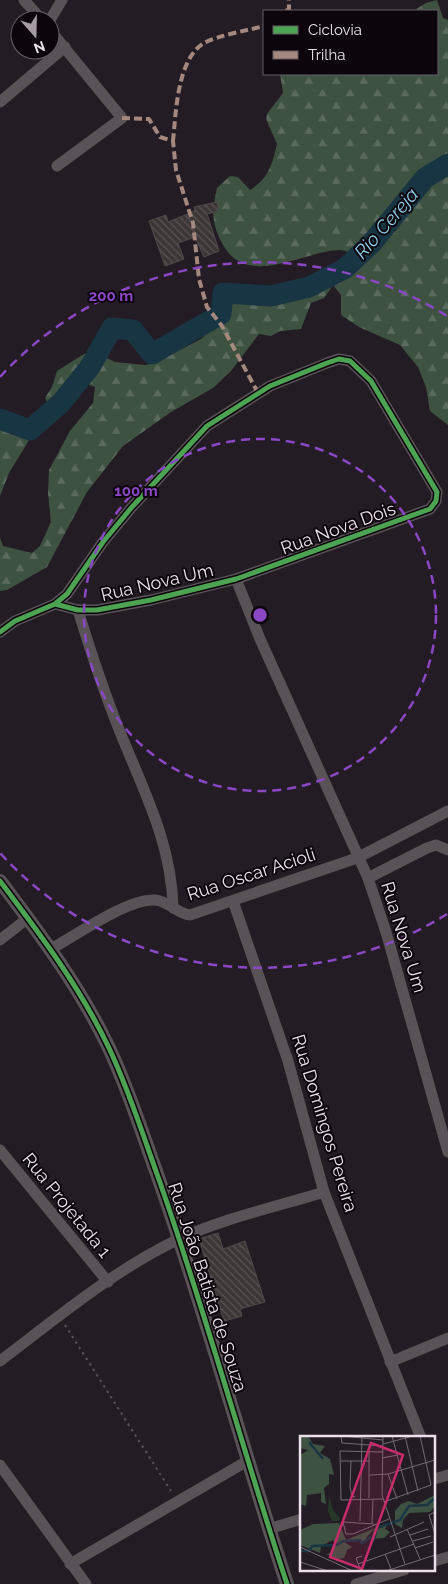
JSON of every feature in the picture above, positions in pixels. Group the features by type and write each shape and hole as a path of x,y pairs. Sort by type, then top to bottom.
{"street":[{"path":"24,0 33,10"},
{"path":"57,166 122,118 60,41"},
{"path":"0,102 65,47"},
{"name":"Rua Nova Dois","path":"157,480 207,426 270,386 339,359 350,361 371,381 434,485 437,492 434,505 430,509 236,579"},
{"name":"Rua Nova Um","path":"0,632 14,621 55,604 67,594 103,542 157,480"},
{"name":"Rua Nova Um","path":"55,604 78,610 97,610 128,605 236,579 260,639 357,858 368,878 386,932 448,1152"},
{"path":"78,610 103,688 157,818 173,882 173,908"},
{"name":"Rua Oscar Acioli","path":"51,950 102,920 138,902 156,900 184,914 190,915 357,858 448,810"},
{"path":"368,878 427,848 436,845 448,850"},
{"name":"Rua João Batista de Souza","path":"0,881 51,950 80,995 109,1049 129,1096 180,1239 249,1460 268,1528 287,1584"},
{"name":"Rua Domingos Pereira","path":"233,901 288,1061 324,1192 420,1436"},
{"path":"0,940 28,918"},
{"name":"Rua Projetada 1","path":"0,1150 108,1282"},
{"path":"0,1361 108,1282 180,1239 223,1223 324,1192"},
{"path":"390,1362 448,1338"},
{"path":"70,1564 249,1460"},
{"path":"0,1465 86,1584"},
{"path":"268,1528 300,1519"},
{"path":"356,1584 397,1572"}],"path":[{"path":"60,1316 178,1501"}],"green space":[{"path":"437,0 443,18 448,20 448,425 430,411 426,387 418,367 400,345 359,327 341,315 341,295 333,285 324,298 311,303 301,329 280,331 271,336 259,334 231,371 213,388 171,412 123,446 87,492 47,567 7,590 0,591 0,538 3,546 32,553 40,546 51,522 48,493 49,470 70,431 93,403 95,387 84,383 64,400 49,405 45,398 52,387 57,371 84,354 94,352 115,362 145,365 155,363 201,339 215,326 234,294 254,287 317,287 331,275 357,263 354,253 339,250 276,264 260,266 245,264 232,257 222,243 216,228 213,210 217,188 230,176 238,177 250,190 266,176 277,144 267,117 283,93 280,75 438,75 438,10 415,10 426,3"},
{"path":"7,413 24,418 37,427 9,473 0,496 0,414"}],"building":[{"path":"217,202 219,211 207,214 219,251 204,257 195,237 178,243 184,259 165,266 149,221 166,215 168,222 195,211 194,207"},
{"path":"218,1233 223,1249 245,1241 265,1302 240,1309 242,1316 224,1321 199,1239"}],"waterway":[{"name":"Rio Cereja","path":"0,419 30,430 61,403 90,367 112,328 133,330 152,354 221,314 223,293 271,296 309,287 344,269 371,244 425,178 448,164"}],"marked path":[{"path":"288,10 289,0"},
{"path":"173,141 177,102 183,74 188,61 195,51 209,40 263,26"},
{"path":"122,118 149,119 160,137 173,141 176,170 193,223 199,279 207,307 222,326 258,393"}],"cycle path":[{"path":"0,632 15,621 55,604 67,594 103,542 132,507 207,426 270,386 339,359 350,361 371,381 437,492 436,501 430,509 236,579 151,600 97,610 78,610 55,604"},
{"path":"0,881 72,982 98,1025 122,1079 175,1225 287,1584"}]}
